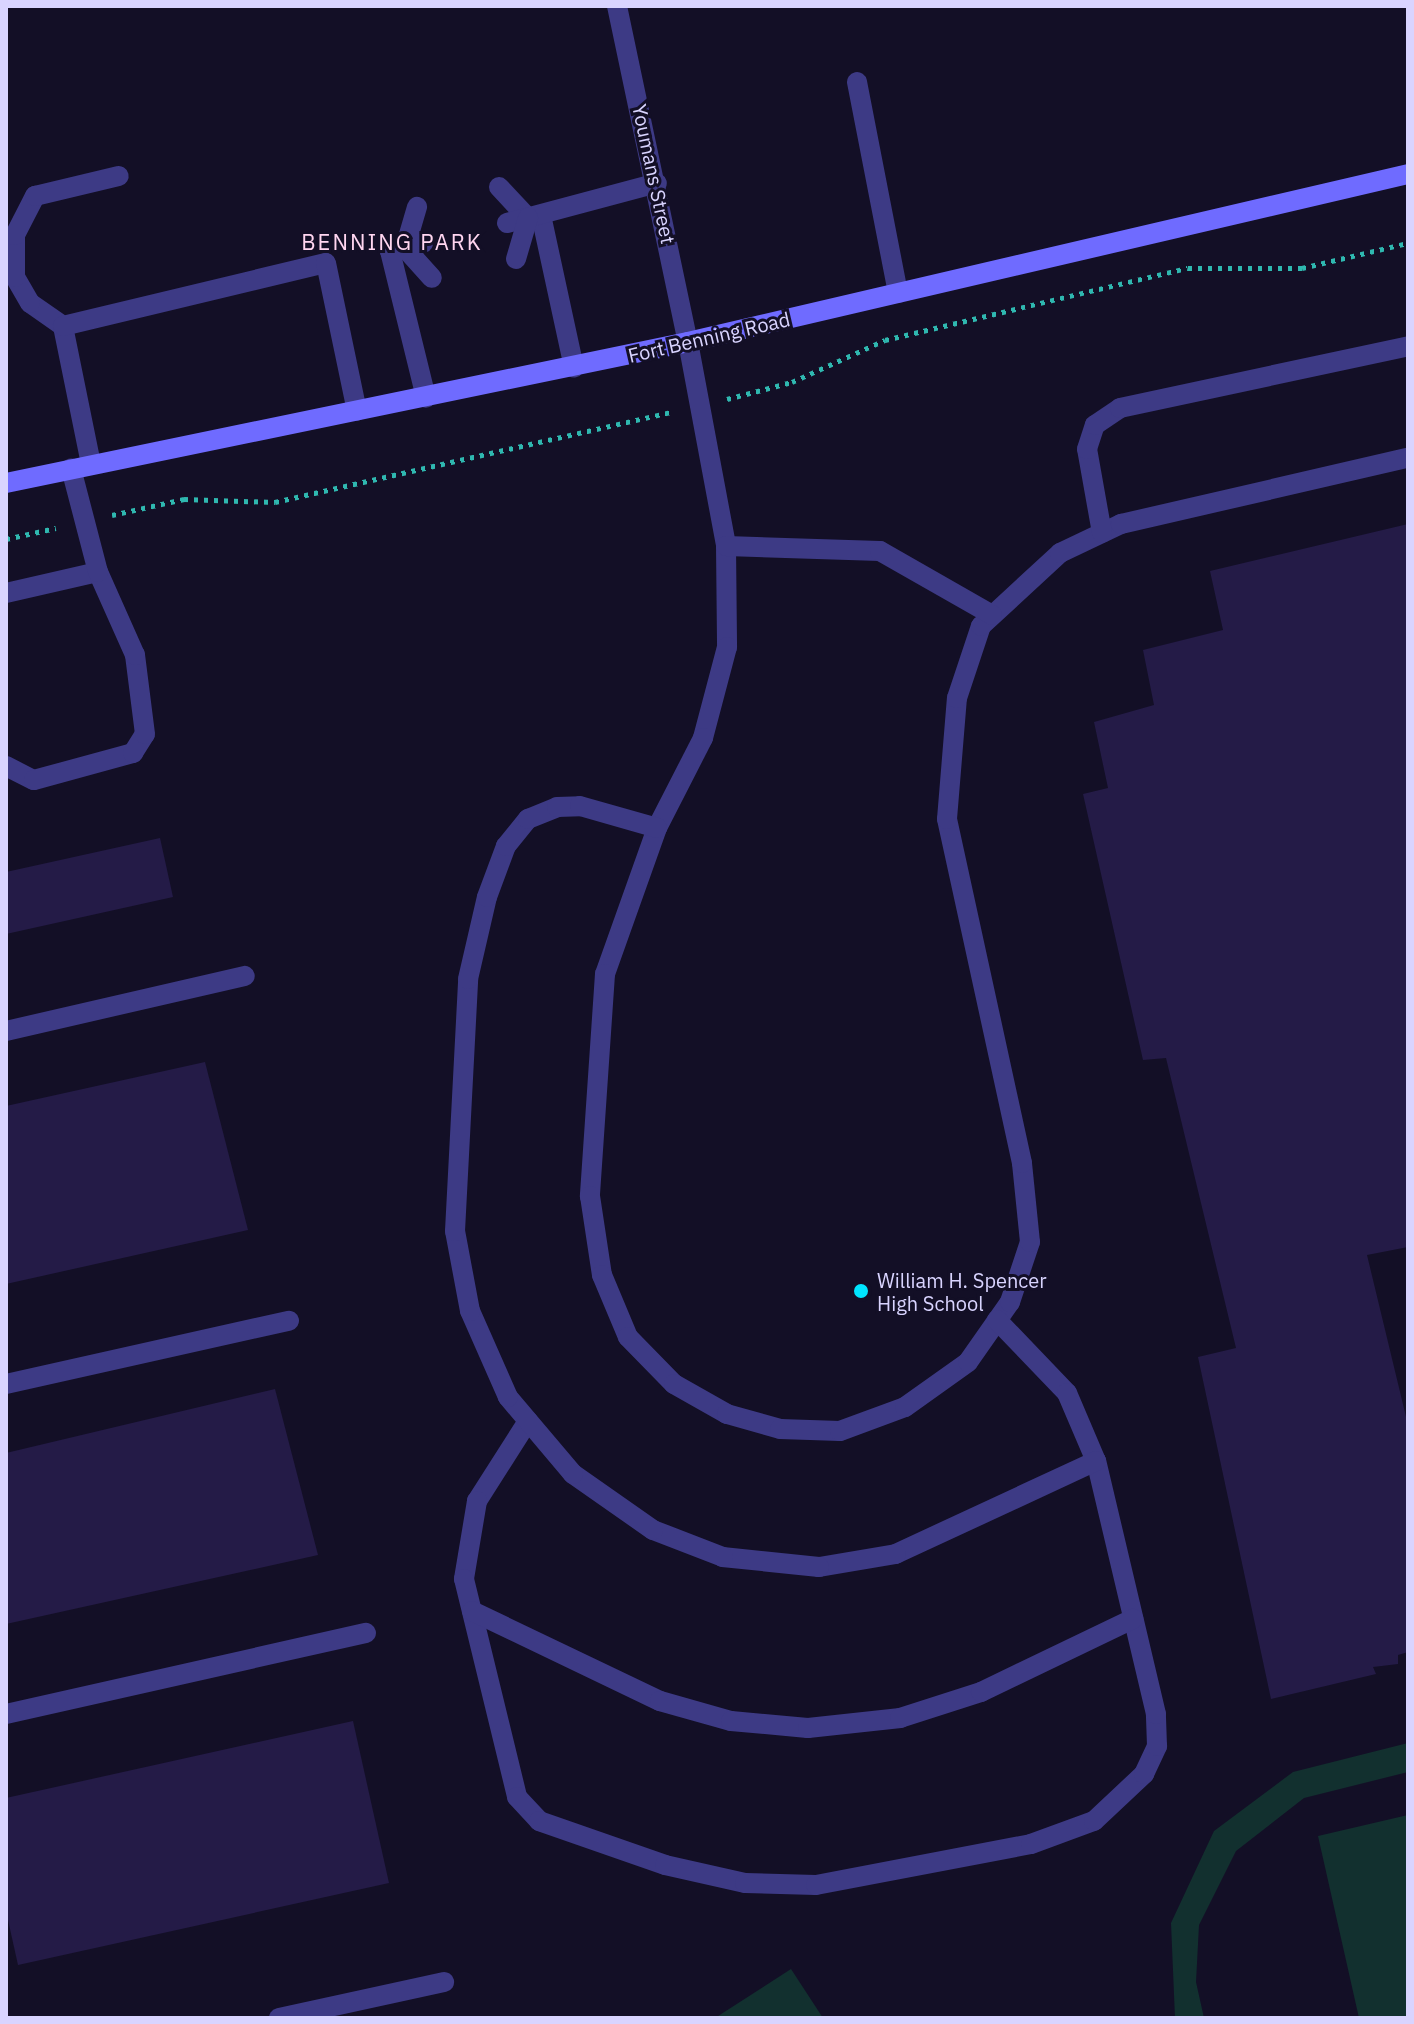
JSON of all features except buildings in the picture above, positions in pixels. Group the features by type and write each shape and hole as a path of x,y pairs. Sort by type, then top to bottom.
{"street":[{"name":"Youmans Street","path":"617,6 657,183 726,546 727,647 703,738 657,828 605,974 590,1196 602,1275 628,1337 674,1384 727,1414 780,1429 840,1431 905,1407 968,1362 997,1320 1030,1242 1022,1163 947,819 957,698 981,626 1060,553 1102,533 1408,458"},
{"path":"857,82 898,293"},
{"name":"Fort Benning Road","path":"6,483 688,342 1408,174"},
{"path":"6,766 34,780 141,745 148,717 135,655 98,572 63,326 30,303 15,277 15,235 35,196 119,176"},
{"path":"507,223 657,183"},
{"path":"499,187 535,217 574,367"},
{"path":"417,207 414,246 432,278"},
{"path":"516,259 535,217"},
{"path":"414,246 390,251 426,398"},
{"path":"63,326 326,263 357,411"},
{"path":"1102,533 1087,449 1095,425 1120,408 1408,346"},
{"path":"726,546 880,551 992,615"},
{"path":"6,593 98,572"},
{"path":"657,828 580,806 528,819 506,846 468,979 455,1231 470,1311 508,1397 573,1474 653,1530 723,1557 819,1567 896,1554 1096,1461"},
{"path":"6,1031 245,976"},
{"path":"528,1421 473,1514 464,1579 517,1797 539,1821 665,1865 745,1883 816,1885 1031,1844 1094,1821 1124,1800 1157,1746 1133,1619 1096,1461 1067,1393 997,1320"},
{"path":"6,1384 289,1321"},
{"path":"472,1611 660,1701 731,1721 808,1728 900,1718 981,1692 1133,1619"},
{"path":"6,1714 366,1633"},
{"path":"279,2018 444,1982"}],"green space":[{"path":"1408,1743 1408,1772 1304,1798 1236,1851 1199,1925 1196,1982 1204,2018 1175,2018 1171,1923 1214,1831 1293,1772"},
{"path":"1408,1815 1408,2018 1359,2018 1318,1836"},
{"path":"791,1969 823,2018 715,2018"}],"place":[{"name":"William H. Spencer High School","path":"861,1291"}],"district":[{"name":"BENNING PARK","path":"392,242"}]}
